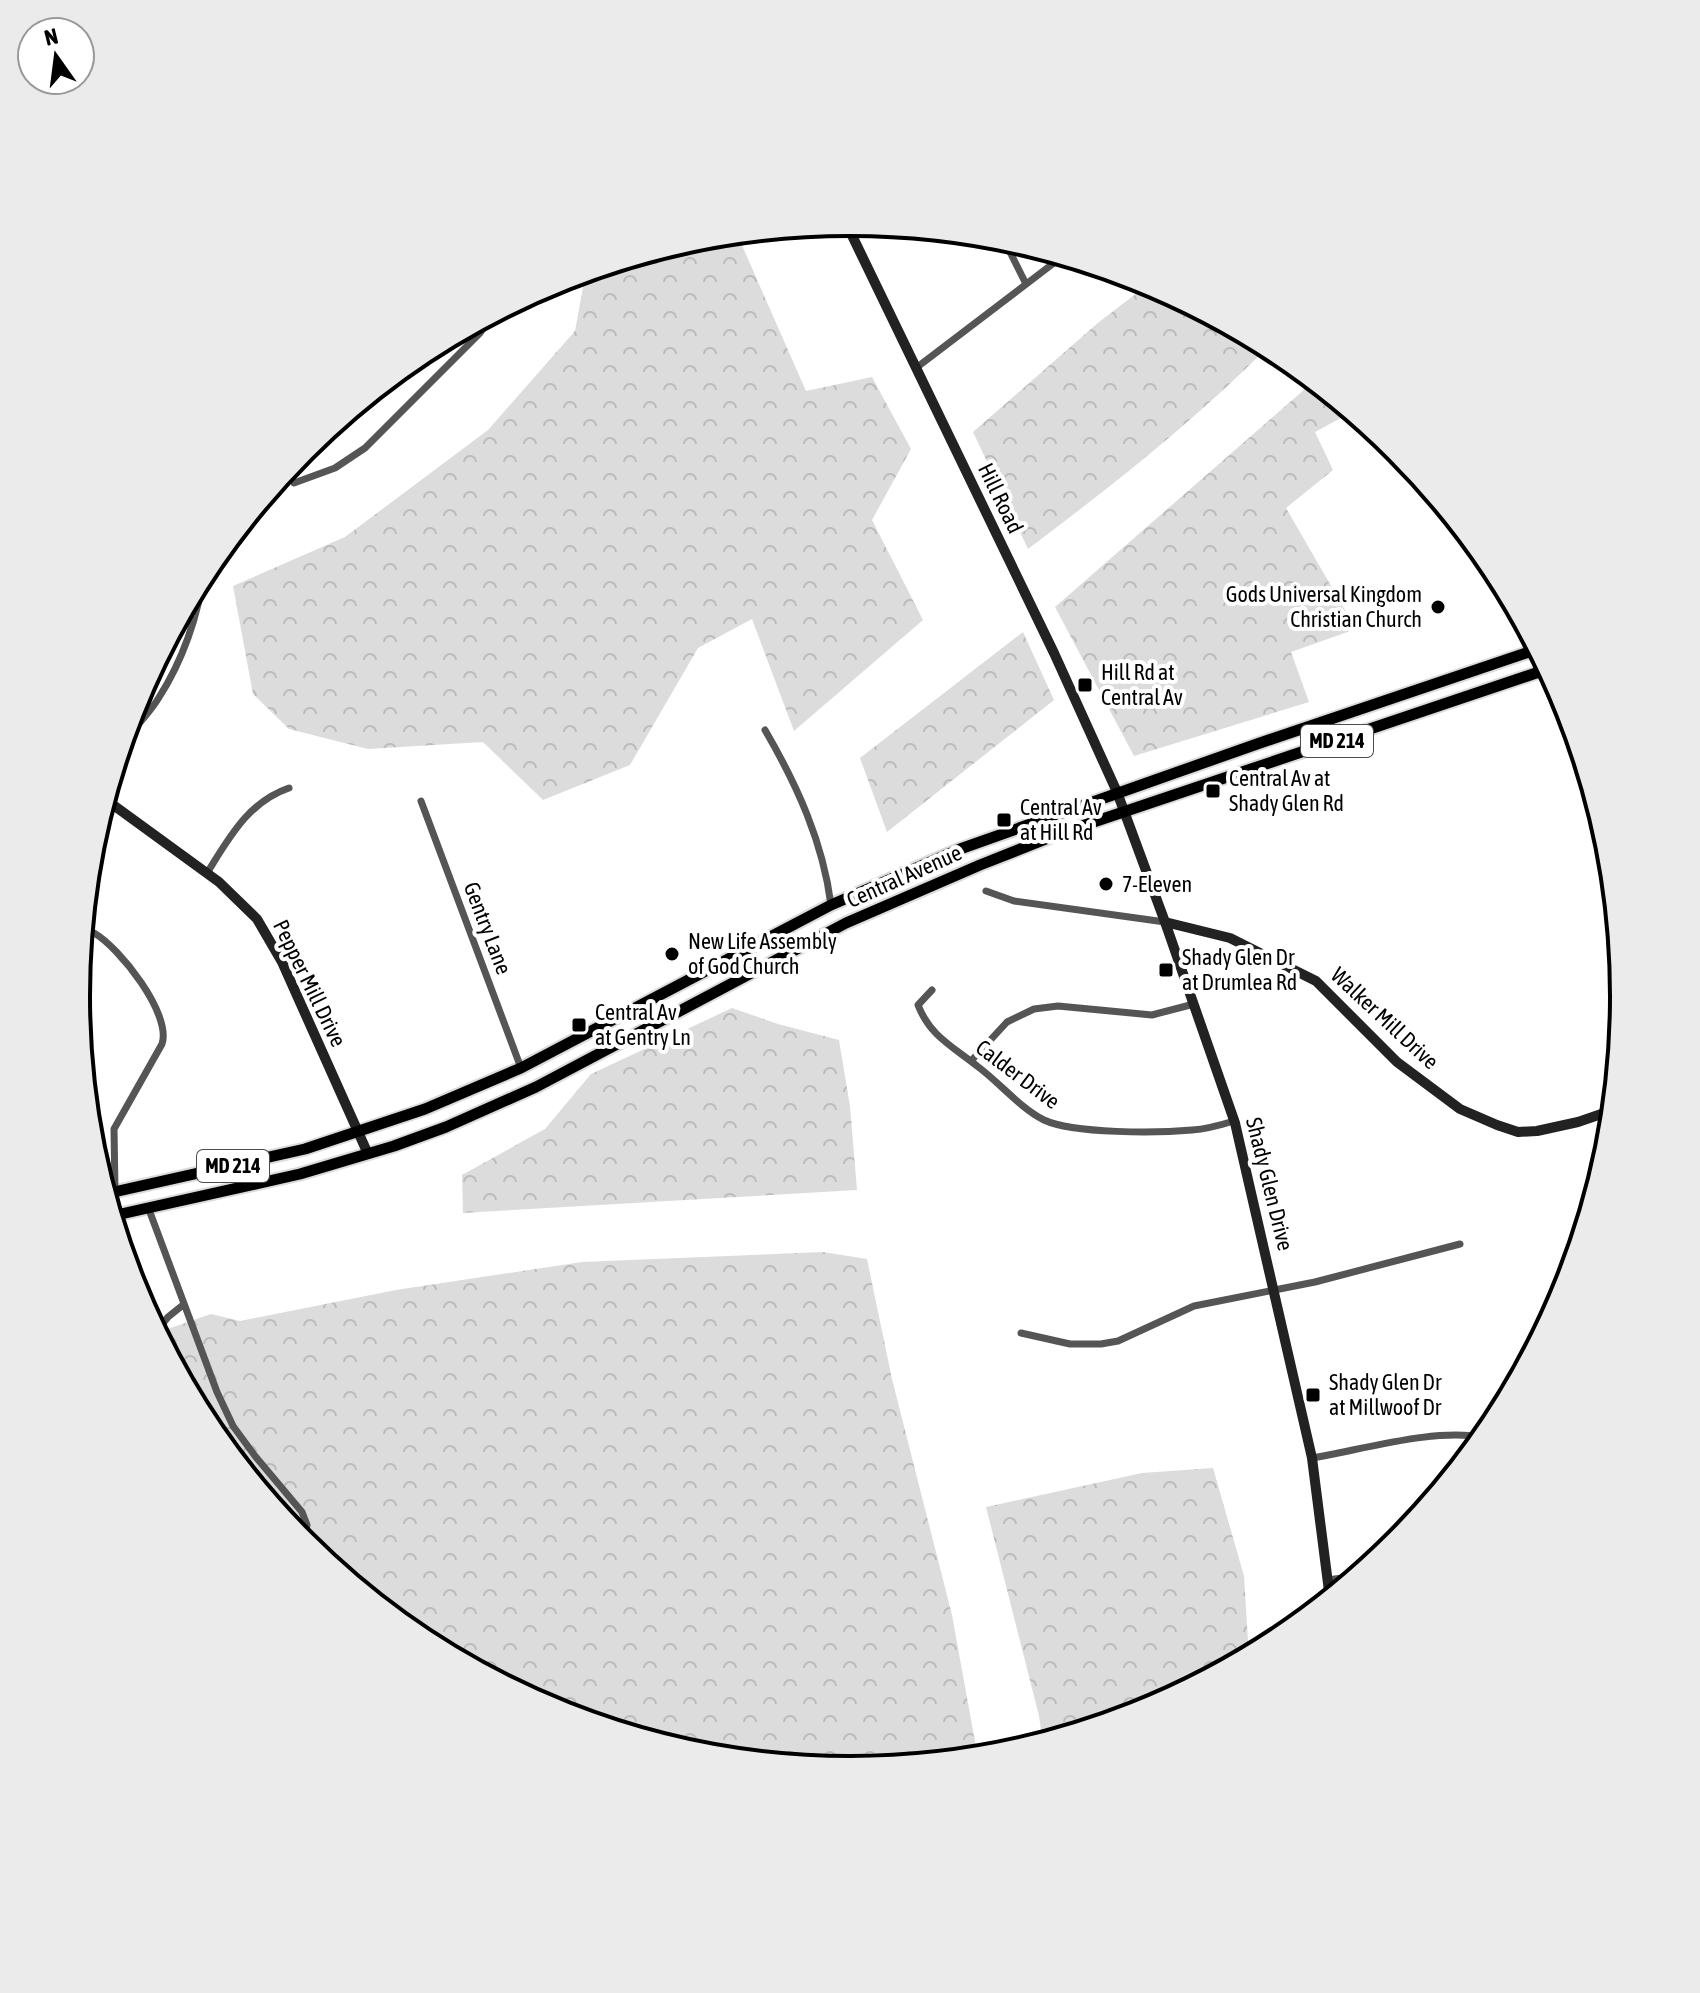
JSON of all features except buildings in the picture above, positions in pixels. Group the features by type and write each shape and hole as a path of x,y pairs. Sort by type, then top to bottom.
{"main road":[{"name":"Central Avenue","path":"116,1191 260,1160 359,1132 455,1097 521,1068 831,905 960,849 1117,792 1528,652"},
{"name":"Central Avenue","path":"122,1214 275,1180 368,1154 446,1127 536,1087 846,923 1035,843 1537,673"}],"street":[{"name":"Hill Road","path":"852,236 1054,653 1117,792"},
{"path":"1011,254 1026,284"},
{"path":"916,368 1053,264"},
{"path":"294,483 335,468 365,448 480,333"},
{"path":"144,717 158,700 187,639 198,606"},
{"path":"765,730 813,827 828,877 831,905"},
{"path":"207,873 233,832 253,808 269,796 289,788"},
{"name":"Shady Glen Drive","path":"1117,792 1234,1121 1312,1458 1328,1587"},
{"name":"Gentry Lane","path":"421,801 521,1068"},
{"name":"Pepper Mill Drive","path":"115,806 240,901 267,936 368,1154"},
{"name":"Walker Mill Drive","path":"986,891 1014,901 1165,922 1230,938 1311,978 1397,1062 1460,1109 1497,1125 1518,1132 1537,1131 1600,1114"},
{"path":"94,933 112,945 157,1007 164,1033 162,1044 114,1129 111,1172"},
{"name":"Calder Drive","path":"932,990 918,1005 924,1022 937,1036 1032,1112 1057,1124 1123,1130 1190,1131 1234,1121"},
{"path":"971,1061 1007,1022 1034,1009 1058,1006 1152,1015 1194,1004"},
{"path":"148,1207 183,1305 233,1426 302,1512 307,1527"},
{"path":"1021,1333 1057,1343 1101,1344 1130,1337 1194,1306 1315,1282 1460,1244"},
{"path":"163,1323 183,1305"},
{"path":"1312,1458 1429,1437 1470,1436"},
{"path":"1327,1580 1338,1579"}],"green space":[{"path":"742,245 806,391 872,377 911,449 872,520 923,620 794,731 752,619 698,648 630,765 543,800 483,742 368,749 289,729 253,694 233,586 345,537 488,430 575,331 583,285 653,262"},
{"path":"1137,293 1230,338 1258,356 1152,452 1028,549 973,432 1099,322"},
{"path":"1305,389 1342,418 1315,432 1333,470 1286,508 1356,629 1291,652 1309,702 1134,756 1055,607"},
{"path":"1023,632 1054,700 887,832 860,758"},
{"path":"732,1008 839,1040 850,1106 857,1190 463,1213 462,1175 545,1129 591,1074"},
{"path":"823,1252 867,1259 892,1379 952,1615 976,1746 900,1755 850,1756 751,1750 653,1731 559,1699 514,1678 470,1655 387,1599 313,1534 279,1498 218,1419 166,1329 211,1314 240,1321 396,1290 582,1262"},
{"path":"1213,1468 1244,1576 1248,1643 1141,1699 1041,1732 986,1507 1142,1473"}],"place":[{"name":"Gods Universal Kingdom Christian Church","path":"1438,607"},
{"name":"Hill Rd at Central Av","path":"1085,685"},
{"name":"Central Av at Shady Glen Rd","path":"1213,791"},
{"name":"Central Av at Hill Rd","path":"1004,820"},
{"name":"7-Eleven","path":"1106,884"},
{"name":"New Life Assembly of God Church","path":"672,954"},
{"name":"Shady Glen Dr at Drumlea Rd","path":"1166,970"},
{"name":"Central Av at Gentry Ln","path":"579,1025"},
{"name":"Shady Glen Dr at Millwoof Dr","path":"1313,1395"}]}
